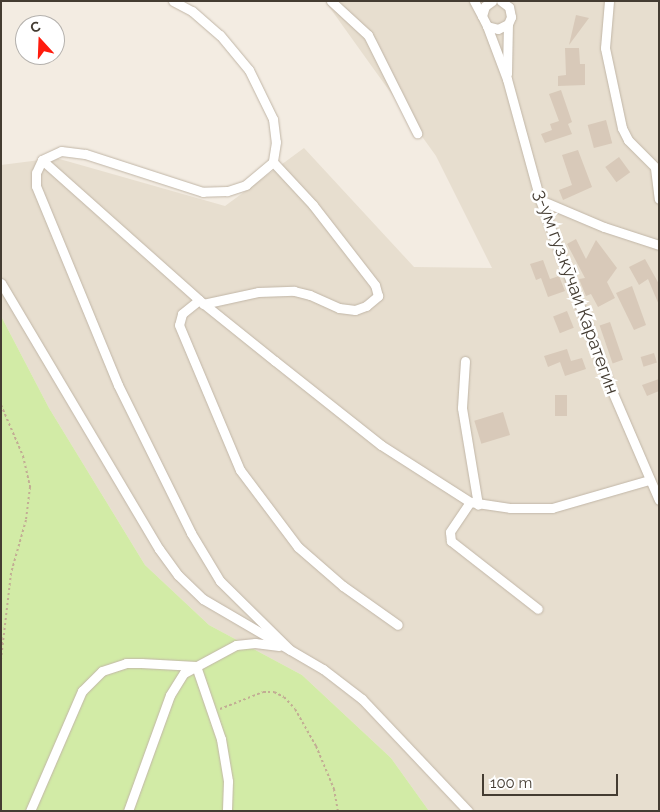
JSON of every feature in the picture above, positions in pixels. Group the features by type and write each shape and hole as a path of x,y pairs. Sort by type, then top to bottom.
{"street":[{"path":"173,1 192,11 220,35 249,70 273,119 276,142 273,162 246,185 227,191 203,192 73,152 54,153 42,160 36,173 40,202 118,385 175,504 220,581 287,648"},
{"path":"331,1 368,35 417,133"},
{"name":"3-ум гуз.кӯчаи Каратегин","path":"474,1 487,26 507,79 540,200 649,480 659,500"},
{"path":"482,16 483,9 492,1"},
{"path":"609,1 605,48 612,93 628,140 657,169 659,199"},
{"name":"3-ум гуз.кӯчаи Каратегин","path":"507,3 511,14 508,24 507,79"},
{"path":"487,26 498,30 508,24"},
{"path":"42,160 201,302 381,445 474,504 552,508 649,480"},
{"path":"273,162 313,204 376,285 378,296 366,306 355,310 339,308 303,292 258,292 201,302 182,314 179,325 240,470 298,547 343,586 398,625"},
{"path":"540,200 604,228 659,245"},
{"path":"1,283 168,562 203,599 287,648 362,699 468,811"},
{"path":"465,361 462,408 474,504 450,532 451,542 538,609"},
{"path":"128,811 170,695 184,673 236,645 255,643 287,648"},
{"path":"30,811 69,716 91,679 102,671 126,663 196,666"},
{"path":"196,666 214,712 227,769 227,811"}],"path":[{"path":"1,405 23,456 30,487 26,520 11,573 1,659"},
{"path":"214,712 263,692 274,692 284,697 295,709 316,746 334,789 338,811"}],"shaded area":[{"path":"325,1 659,1 659,811 429,811 391,758 302,675 209,625 145,565 49,408 1,316 1,165 56,158 225,206 304,148 414,267 492,268 436,156"}],"green space":[{"path":"1,316 49,408 145,565 209,625 302,675 391,758 429,811 1,811"}],"building":[{"path":"576,15 589,18 569,45"},
{"path":"565,48 579,48 580,64 585,64 585,85 558,86 558,76 566,75"},
{"path":"561,90 572,122 568,124 572,134 545,143 541,134 552,130 550,124 559,121 549,94"},
{"path":"606,120 612,143 594,148 588,125"},
{"path":"578,150 592,187 563,200 559,190 572,185 562,155"},
{"path":"619,157 630,172 616,182 605,167"},
{"path":"576,239 586,259 596,240 617,268 607,282 615,298 598,307 591,294 586,296 579,279 585,278 567,244"},
{"path":"645,259 659,284 659,305 648,279 639,285 629,267"},
{"path":"543,260 550,279 559,276 565,291 548,297 541,278 536,280 530,264"},
{"path":"632,286 646,325 634,330 616,293"},
{"path":"567,311 574,328 560,333 553,317"},
{"path":"610,322 623,360 613,363 600,326"},
{"path":"567,349 571,361 582,358 586,369 565,376 560,362 548,367 544,356"},
{"path":"654,353 657,363 644,367 641,357"},
{"path":"659,379 659,391 647,396 642,385"},
{"path":"555,395 567,395 567,416 555,416"},
{"path":"503,412 510,435 481,444 474,421"}]}
